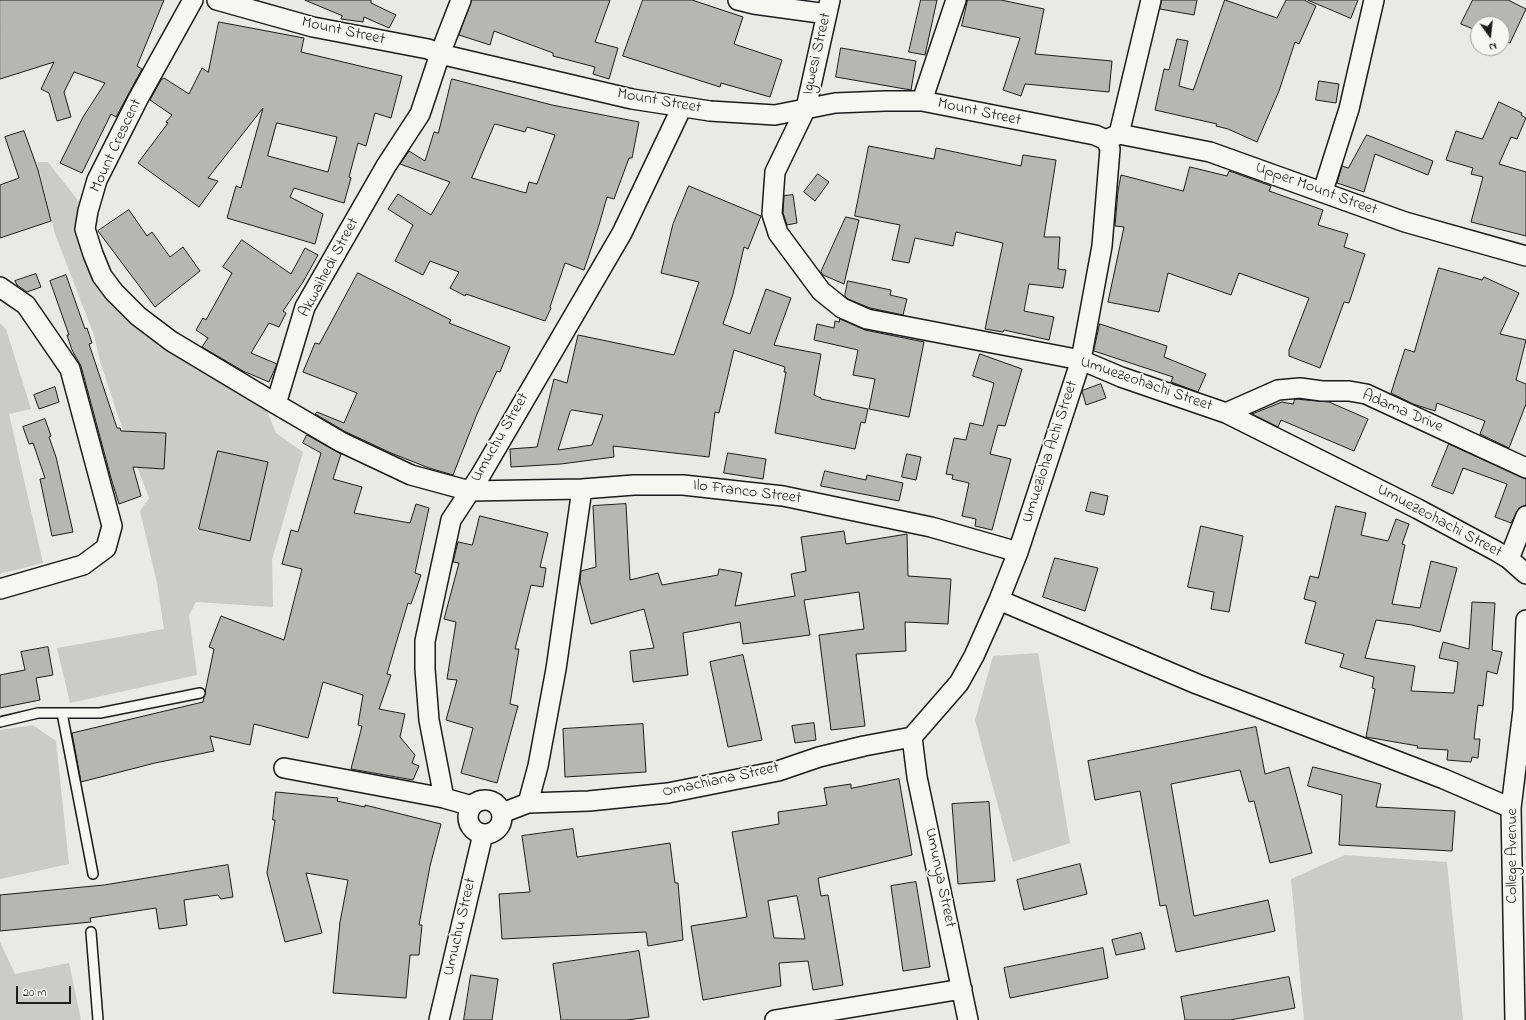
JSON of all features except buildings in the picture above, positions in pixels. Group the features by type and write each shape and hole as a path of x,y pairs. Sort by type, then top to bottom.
{"street":[{"name":"Mount Crescent","path":"193,0 138,99 97,180 88,211 85,229 92,254 102,276 114,292 138,316 171,341 276,404"},
{"name":"Mount Street","path":"217,0 313,27 428,49 440,54 632,99 682,107 710,111 775,115 806,108 859,102 922,101 1094,135 1113,137"},
{"name":"Akwaihedi Street","path":"276,404 305,307 386,166 420,114 440,54 461,0"},
{"path":"738,0 754,4 829,7"},
{"path":"922,101 956,0"},
{"path":"1113,137 1151,0"},
{"path":"1323,191 1349,108 1374,0"},
{"name":"Igwesi Street","path":"806,108 829,7"},
{"name":"Umuchu Street","path":"444,798 430,720 425,669 425,641 451,520 470,491 622,233 682,107"},
{"name":"Umuezeohachi Street","path":"806,108 776,172 772,214 778,233 821,292 842,308 867,319 1081,360 1121,377 1226,413 1418,509 1509,559 1526,574"},
{"name":"Upper Mount Street","path":"1113,137 1210,152 1323,191 1405,222 1526,256"},
{"name":"Umuezioha Achi Street","path":"912,737 959,683 974,656 999,600 1018,552 1081,360 1102,246 1110,149 1113,137"},
{"path":"0,287 26,305 70,369 112,526 106,548 83,565 0,589"},
{"name":"Adama Drive","path":"1226,413 1278,390 1300,388 1349,391 1366,394 1526,468"},
{"path":"276,404 341,442 411,475 470,491"},
{"name":"Ilo Franco Street","path":"470,491 582,489 634,485 683,485 783,496 931,527 1018,552"},
{"path":"528,803 538,766 553,684 582,489"},
{"path":"1509,559 1526,516"},
{"path":"999,600 1197,684 1444,779 1511,808"},
{"name":"College Avenue","path":"1515,1020 1511,808 1523,710 1526,620"},
{"name":"Omachiana Street","path":"502,813 528,803 589,801 668,793 778,771 819,757 864,746 912,737"},
{"name":"Umunya Street","path":"912,737 917,777 968,1020"},
{"path":"284,768 444,798 472,806"},
{"path":"480,800 491,801 499,807 502,813 502,822 498,828 490,834 483,834 474,831 468,822 468,812 472,806 480,800"},
{"name":"Umuchu Street","path":"439,1020 483,834"},
{"path":"775,1020 962,990"}],"lane":[{"path":"0,722 38,713 100,713 200,693"},
{"path":"62,713 93,874"},
{"path":"91,932 98,1020"}],"shaded area":[{"path":"37,162 48,162 83,207 88,259 177,350 220,382 267,411 276,433 303,452 272,560 273,607 196,602 189,615 197,675 70,703 57,648 164,629 157,583 140,511 149,498 119,419 100,361 94,335 55,234"},
{"path":"0,323 6,329 31,409 9,414 43,563 0,574"},
{"path":"1038,653 1070,843 1013,862 975,720 993,656"},
{"path":"33,725 56,741 69,864 0,879 0,730"},
{"path":"1345,855 1447,862 1463,1020 1304,1020 1291,879"},
{"path":"0,942 15,974 69,963 81,1020 0,1020"}]}
